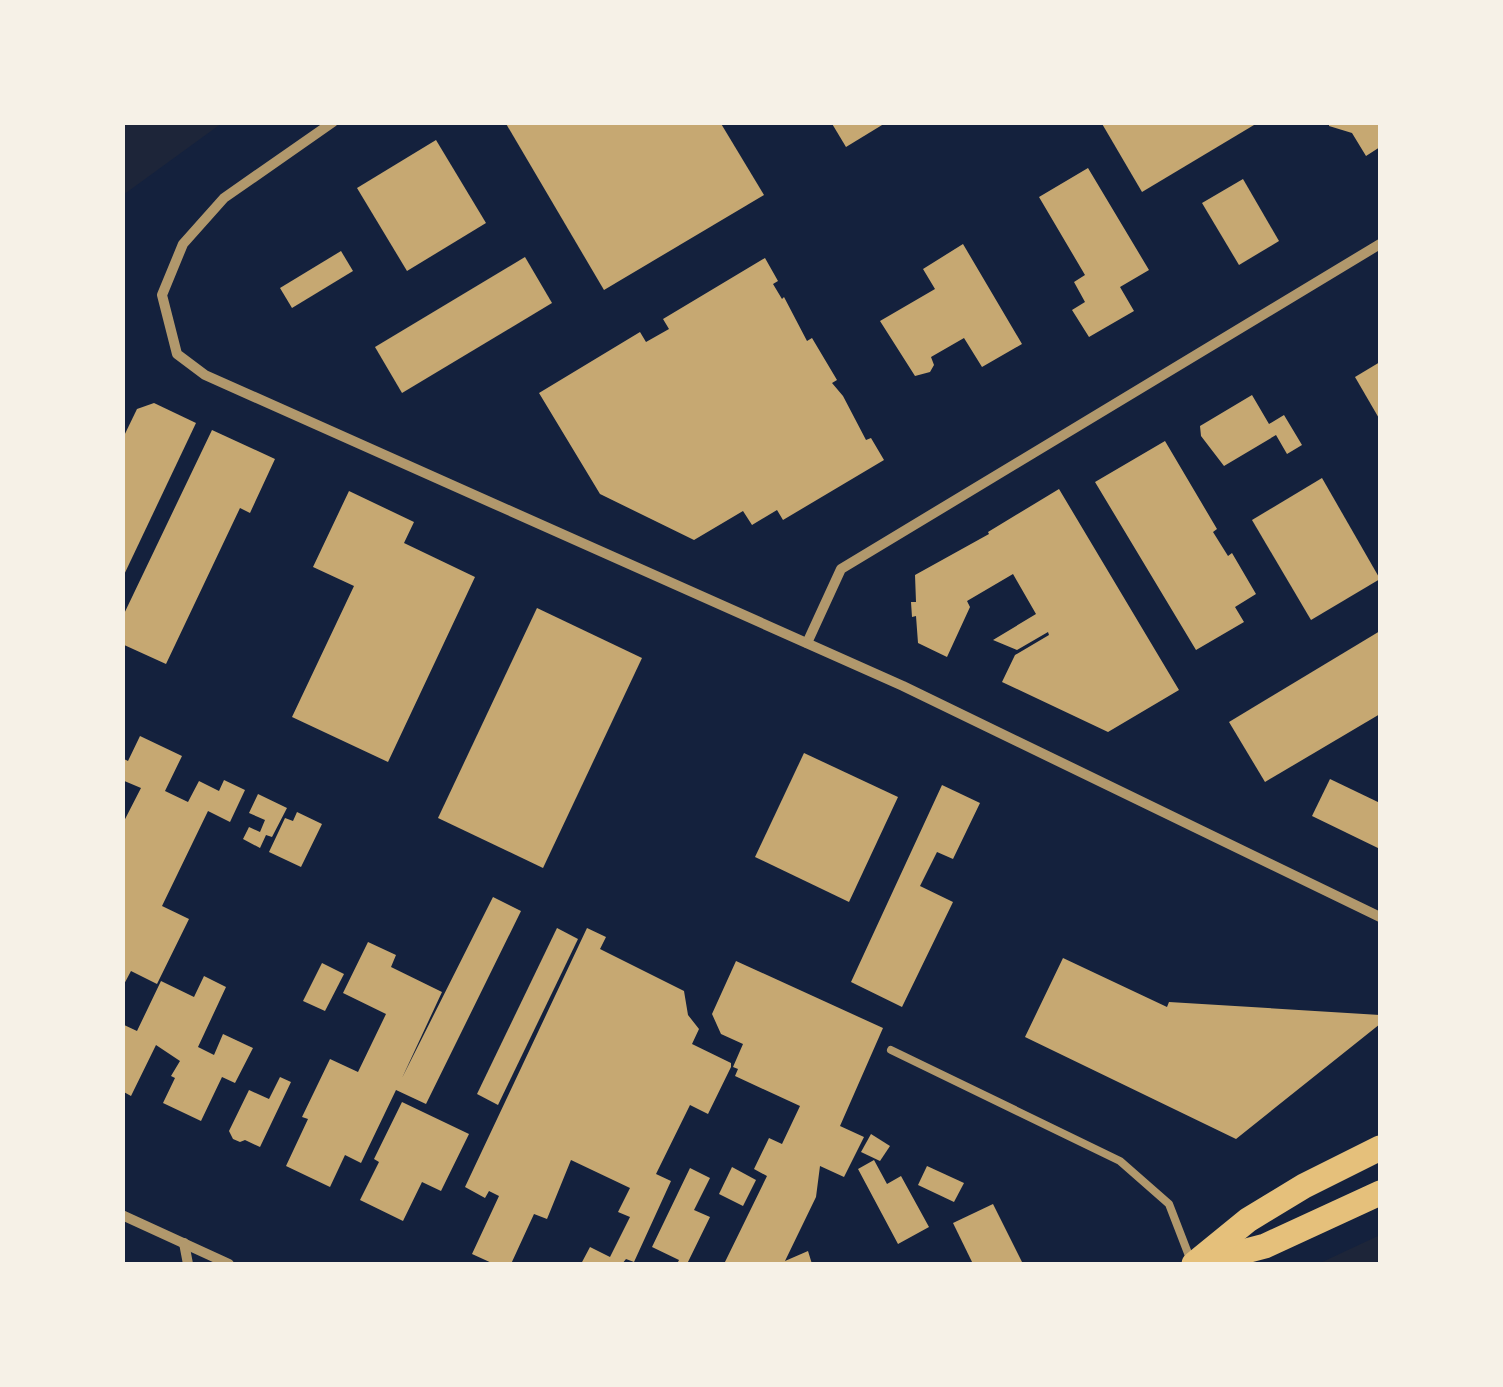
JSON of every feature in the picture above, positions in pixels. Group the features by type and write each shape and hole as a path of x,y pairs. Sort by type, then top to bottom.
{"main road":[{"path":"1194,1264 1248,1220 1304,1186 1380,1148"},
{"path":"1194,1264 1265,1246 1380,1193"}],"street":[{"path":"334,122 224,198 183,244 162,295 177,354 205,375 903,686 1380,917"},
{"path":"807,642 841,569 1380,244"},
{"path":"122,1215 229,1264"},
{"path":"184,1243 188,1264"}],"lane":[{"path":"891,1050 1120,1161 1169,1204 1194,1264"}],"shaded area":[{"path":"123,122 221,122 222,123 123,195"},
{"path":"1380,1235 1380,1260 1371,1264 1318,1264"}],"building":[{"path":"505,122 720,122 764,195 604,290"},
{"path":"831,122 887,122 846,147"},
{"path":"1101,122 1259,122 1142,192"},
{"path":"1329,122 1380,122 1380,147 1366,156 1352,133 1329,126"},
{"path":"436,140 486,223 407,271 357,188"},
{"path":"1088,168 1149,270 1120,287 1134,311 1089,337 1072,310 1085,302 1074,282 1085,275 1039,197"},
{"path":"1243,179 1279,241 1239,265 1202,203"},
{"path":"963,244 1022,344 982,367 964,338 931,357 934,365 930,372 915,376 880,321 935,289 923,269"},
{"path":"341,251 353,271 292,308 280,288"},
{"path":"525,257 552,303 402,393 375,347"},
{"path":"765,258 778,281 773,284 807,341 812,338 837,380 832,383 866,440 871,438 884,460 783,520 777,510 752,525 743,511 694,540 600,494 539,393 640,332 646,342 669,329 663,319"},
{"path":"1380,362 1380,420 1355,377"},
{"path":"1252,395 1269,424 1284,415 1302,445 1287,454 1276,435 1224,466 1201,436 1200,426"},
{"path":"154,403 196,423 122,579 122,440 137,409"},
{"path":"212,430 275,459 250,513 240,508 166,664 122,644 122,618"},
{"path":"1165,441 1217,529 1213,532 1228,556 1232,553 1256,594 1235,607 1244,622 1196,650 1095,482"},
{"path":"1322,478 1380,579 1311,620 1252,520"},
{"path":"1059,489 1179,690 1108,732 1002,682 1015,655 1049,635 1048,632 1017,650 993,640 1036,614 1013,574 967,601 970,607 947,657 918,643 916,616 912,617 915,575"},
{"path":"349,491 414,522 404,543 475,577 388,762 292,717 354,586 313,567"},
{"path":"537,608 642,658 543,868 438,818"},
{"path":"1380,631 1380,714 1265,782 1229,722"},
{"path":"140,736 182,756 165,791 188,802 199,781 219,791 224,780 245,790 230,822 208,811 162,906 189,919 157,984 131,971 122,988 122,825 141,788 122,780 122,758 128,761"},
{"path":"804,753 898,797 849,902 755,857"},
{"path":"1330,779 1380,803 1380,849 1312,816"},
{"path":"942,785 980,803 953,859 937,852 920,886 953,902 902,1007 851,982"},
{"path":"258,794 287,808 272,837 266,835 260,848 243,839 249,827 260,832 265,820 249,813"},
{"path":"297,812 322,824 301,867 269,852 285,818 293,821"},
{"path":"493,897 521,911 426,1104 396,1090 361,1163 345,1155 330,1187 286,1166 308,1119 302,1117 330,1059 358,1072 386,1014 343,993 368,942 396,955 391,967 442,992 402,1078"},
{"path":"557,928 578,939 498,1105 477,1094"},
{"path":"587,928 606,937 600,949 684,991 688,1015 699,1029 692,1044 731,1063 731,1067 708,1114 690,1105 656,1174 671,1181 634,1262 626,1259 622,1264 581,1264 590,1247 610,1257 630,1217 618,1212 630,1188 571,1160 547,1219 534,1214 511,1264 494,1264 472,1254 499,1196 489,1191 485,1198 465,1187"},
{"path":"1063,958 1167,1007 1169,1002 1380,1015 1380,1024 1236,1139 1025,1037"},
{"path":"736,961 883,1028 840,1126 864,1137 844,1177 820,1166 816,1197 785,1261 808,1251 812,1264 724,1264 767,1176 754,1169 769,1138 782,1144 800,1106 735,1076 738,1069 733,1067 743,1044 721,1034 712,1014"},
{"path":"322,963 344,974 325,1011 303,1001"},
{"path":"204,976 226,987 198,1047 214,1055 223,1034 253,1048 235,1083 222,1077 201,1121 163,1103 180,1061 156,1045 131,1096 122,1091 122,1024 137,1031 161,981 194,997"},
{"path":"280,1077 291,1082 260,1147 233,1139 229,1131 249,1090 269,1099"},
{"path":"402,1102 469,1134 441,1191 422,1182 403,1221 360,1200 379,1162 374,1159"},
{"path":"871,1134 890,1146 880,1161 861,1152"},
{"path":"874,1160 887,1184 901,1176 929,1227 898,1244 858,1169"},
{"path":"927,1166 964,1183 954,1202 918,1185"},
{"path":"732,1167 756,1180 743,1206 719,1194"},
{"path":"690,1168 710,1178 694,1210 710,1217 687,1264 677,1264 679,1260 652,1247"},
{"path":"993,1204 1023,1264 973,1264 953,1223"}]}
